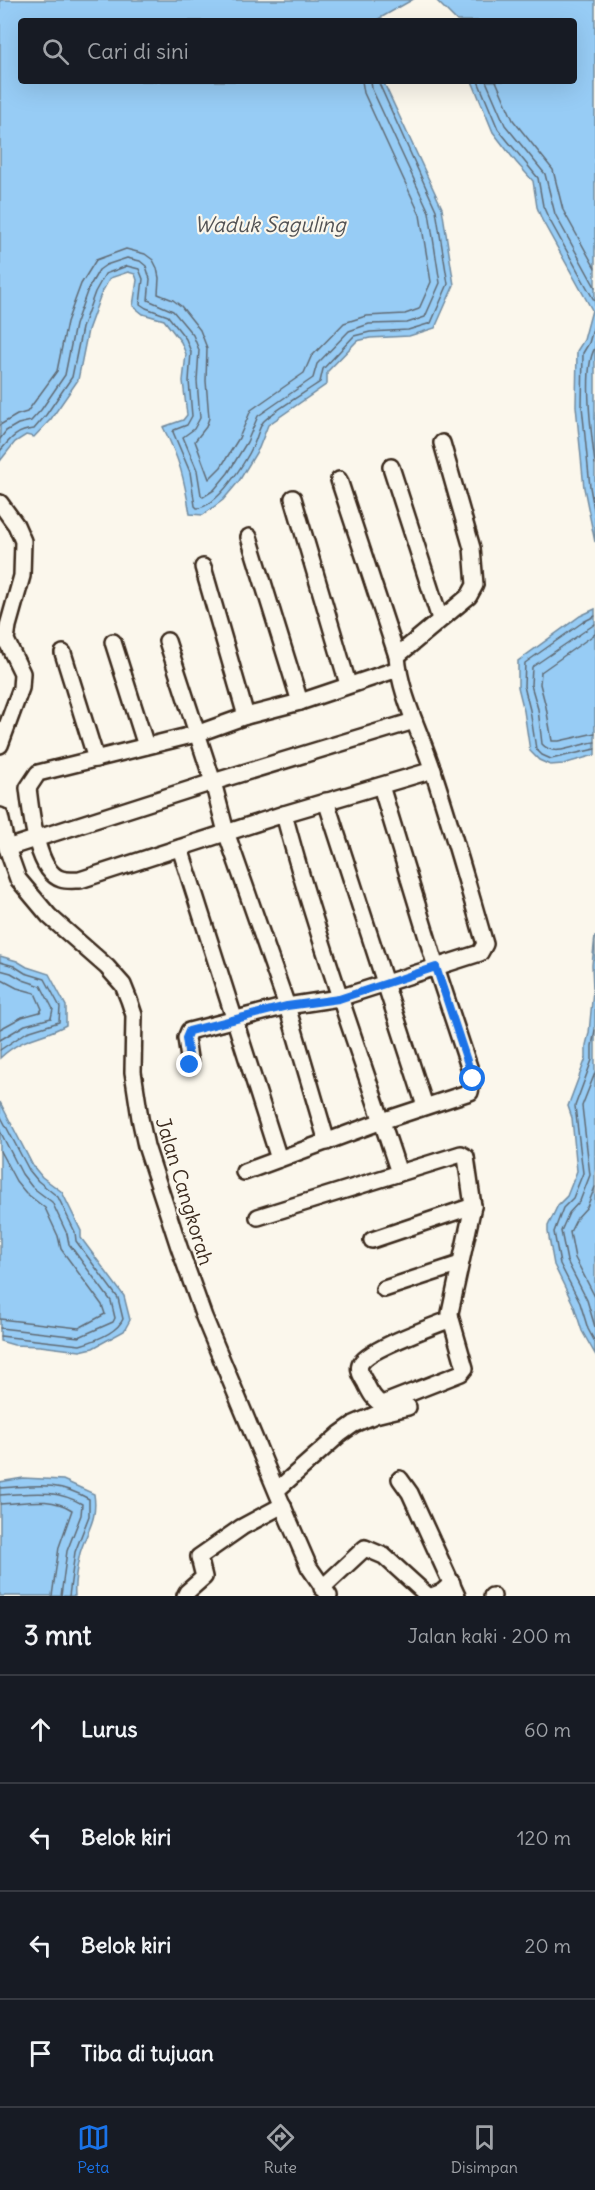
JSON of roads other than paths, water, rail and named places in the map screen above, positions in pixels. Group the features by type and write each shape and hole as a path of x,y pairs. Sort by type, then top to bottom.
{"street":[{"path":"433,770 226,832 80,880 62,880 54,876 35,839 28,788 38,773 196,734 246,716 300,702 398,663 440,619 469,596 475,585 472,548 442,443"},
{"path":"391,467 440,619"},
{"path":"190,1065 186,1038 189,1031 287,1006 339,999 480,953 485,944 433,770 414,721 398,663 339,480"},
{"path":"293,498 348,684"},
{"path":"0,503 16,525 23,541 22,576 6,640 22,674 21,688 0,745"},
{"path":"249,537 300,702"},
{"path":"203,567 246,716"},
{"path":"167,641 213,782 226,832 287,1006 327,1142"},
{"path":"113,642 146,746"},
{"path":"63,653 96,759"},
{"path":"6,848 414,721"},
{"path":"244,1172 382,1120 470,1092 473,1079 381,786"},
{"path":"327,801 425,1107"},
{"path":"284,814 339,999 399,1173"},
{"name":"Jalan Cangkorah","path":"0,816 6,848 18,879 49,916 107,967 123,985 134,1015 134,1072 146,1146 189,1277 309,1567 325,1592"},
{"path":"180,848 279,1159"},
{"path":"258,1217 460,1154 466,1157 473,1206 450,1313 465,1368 461,1373 382,1404 376,1401 360,1374 359,1366 365,1358 398,1340 451,1319"},
{"path":"372,1240 473,1206"},
{"path":"384,1290 460,1263"},
{"path":"277,1490 354,1424 387,1411 408,1407"},
{"path":"325,1592 365,1548 384,1556 430,1596 455,1589 410,1493 400,1479"},
{"path":"185,1596 204,1577 199,1557 242,1527 284,1505"}],"water":[{"name":"Waduk Saguling","path":"0,0 412,0 380,18 18,18 18,84 384,84 442,208 454,285 435,328 409,336 357,341 327,372 327,384 268,425 259,448 239,481 223,500 203,515 190,514 181,469 163,427 183,420 187,415 183,381 186,354 181,342 164,320 143,314 133,306 137,280 135,274 128,272 110,278 101,294 88,330 78,380 51,419 34,437 26,435 15,442 0,461"},
{"path":"436,0 595,0 595,542 584,488 576,406 577,351 584,340 592,310 542,220 537,207 533,181 493,132 473,84 577,84 577,18 454,18"},
{"path":"595,609 595,755 563,764 550,765 539,760 530,751 518,687 518,661 580,616"},
{"path":"595,936 595,1354 582,1331 574,1306 554,1265 548,1226 558,1205 567,1196 577,1171 572,1118 568,1106 586,1058 593,990 592,965"},
{"path":"0,956 49,974 66,1006 66,1025 16,1046 0,1058"},
{"path":"0,1102 33,1166 42,1177 62,1192 81,1231 81,1238 124,1296 130,1320 124,1331 93,1348 80,1351 14,1345 0,1341"},
{"path":"23,1478 63,1480 94,1494 93,1518 80,1553 75,1596 0,1596 0,1482"}]}
